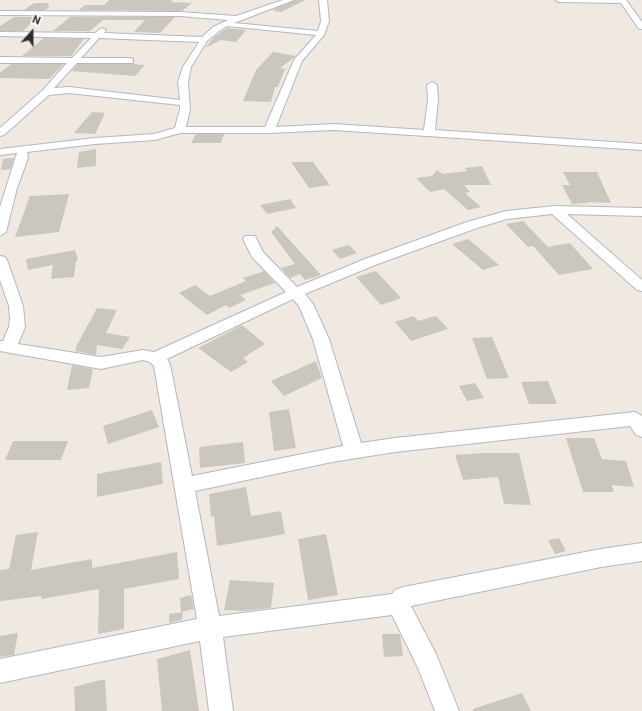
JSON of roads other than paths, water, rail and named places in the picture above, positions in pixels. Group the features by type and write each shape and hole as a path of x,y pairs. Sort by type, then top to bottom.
{"street":[{"path":"180,130 185,109 183,82 187,67 204,40 225,24 237,18 290,0"},
{"path":"269,130 298,60 320,35 325,21 323,0"},
{"path":"559,0 623,0 642,27"},
{"path":"0,13 119,11 237,18"},
{"path":"0,133 46,92 99,35 119,11"},
{"path":"225,24 318,33"},
{"path":"0,34 99,35 204,40"},
{"path":"0,60 130,61"},
{"path":"429,134 433,100 432,85"},
{"path":"46,92 69,90 184,103"},
{"path":"0,152 95,141 155,137 180,130 269,130 348,127 429,134 642,148"},
{"path":"0,232 11,188 22,158 22,150"},
{"path":"555,210 642,286"},
{"path":"155,358 224,324 370,262 506,214 555,210 642,212"},
{"path":"250,239 257,254 306,304 321,339 354,451"},
{"path":"0,260 16,306 18,319 17,326 4,347 101,363 143,355 155,358 162,364 210,628 221,711"},
{"path":"184,485 354,451 395,445 635,418 642,430"},
{"path":"0,671 210,628 398,604 403,597 601,558 642,552"},
{"path":"398,604 428,662 447,711"}]}
